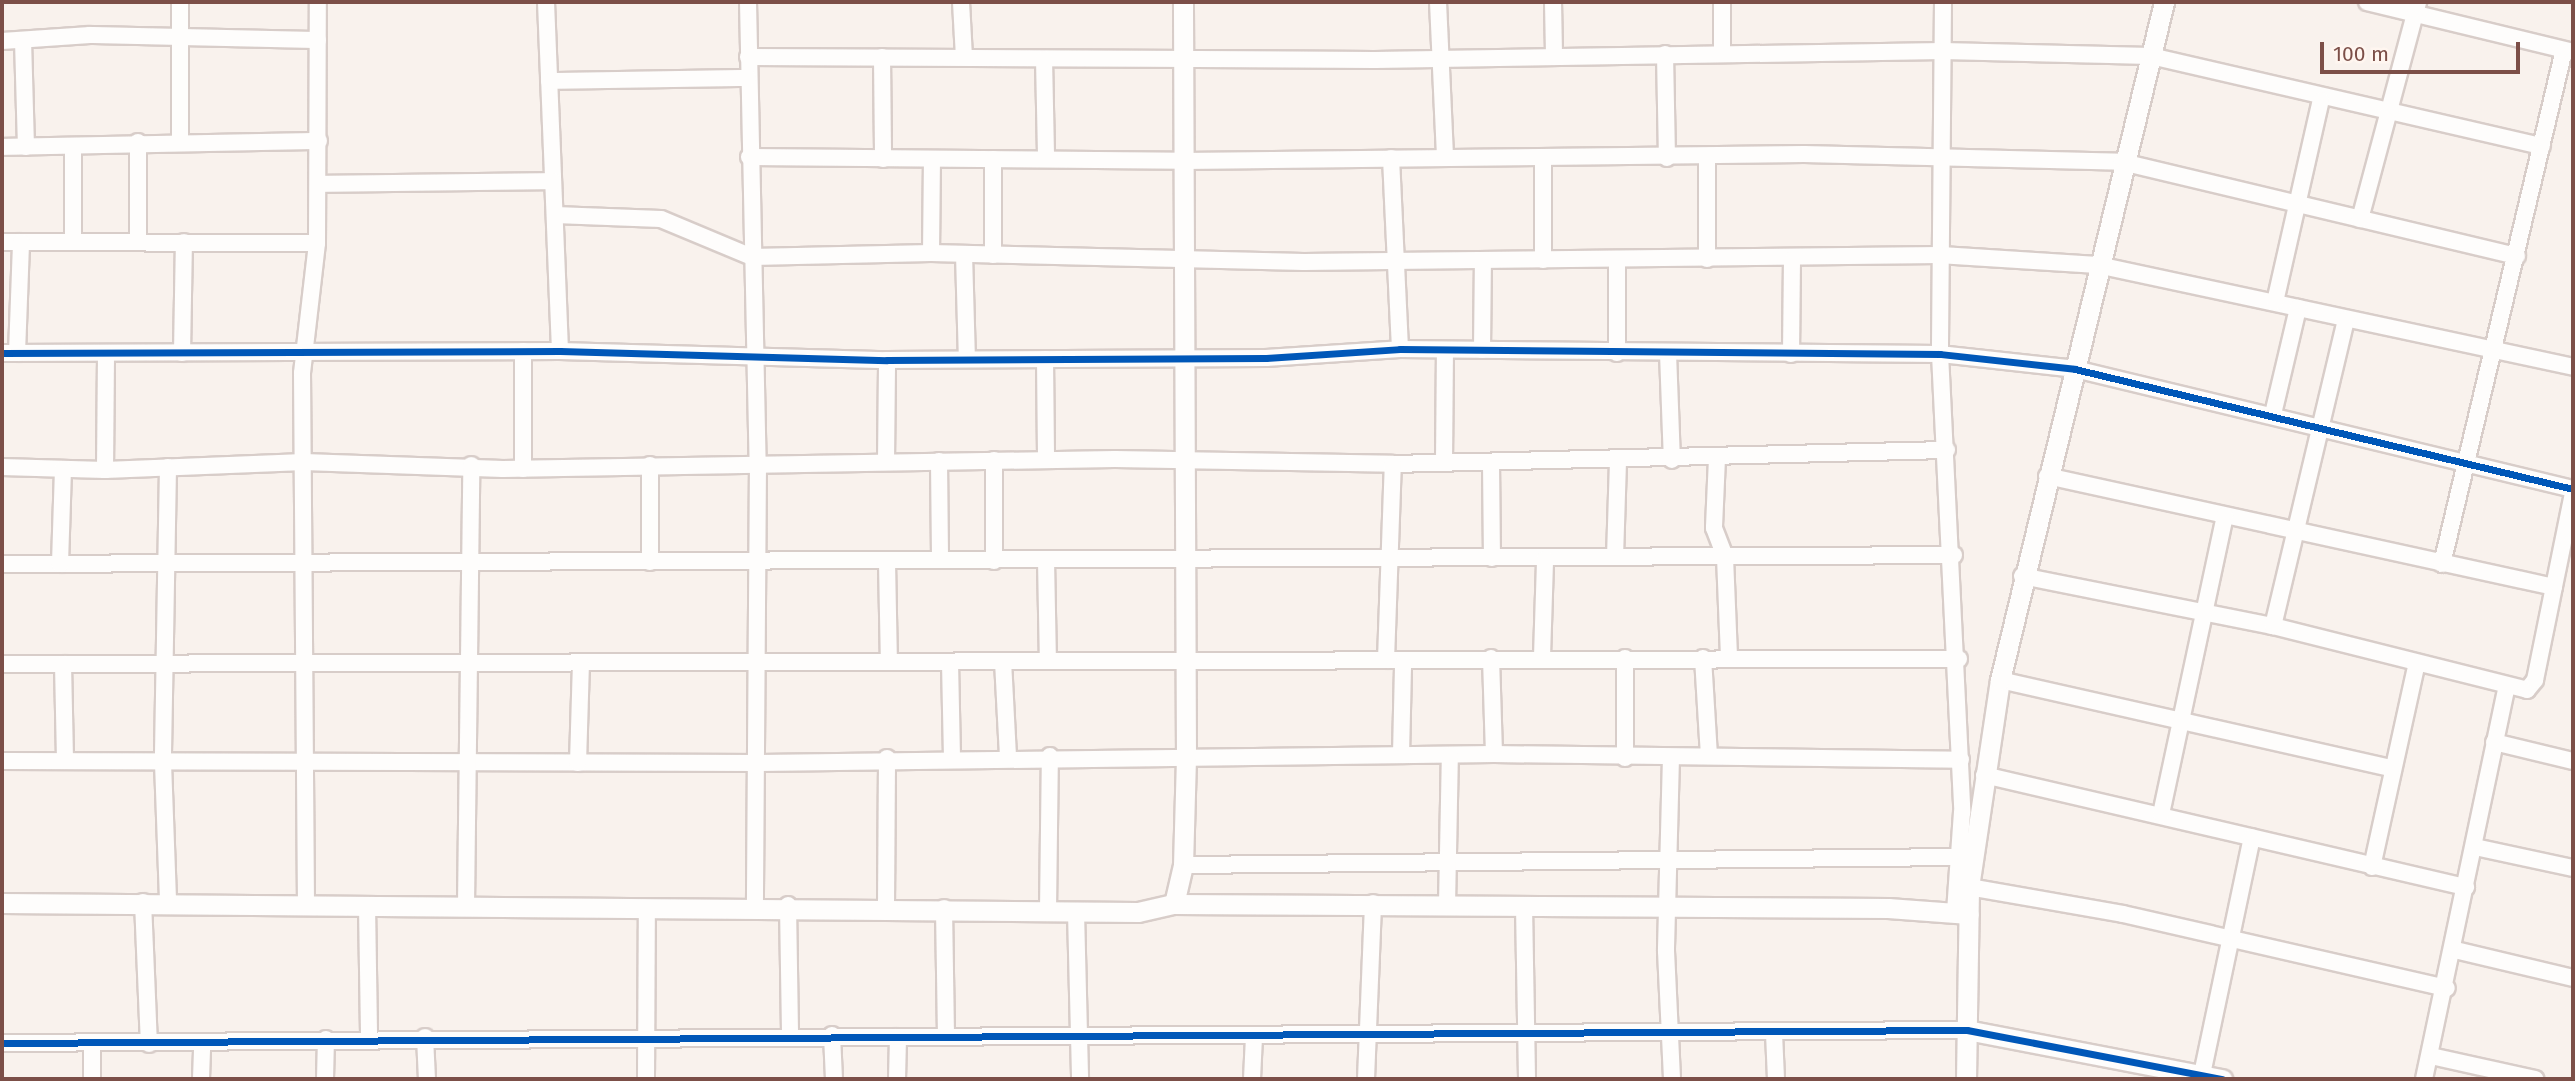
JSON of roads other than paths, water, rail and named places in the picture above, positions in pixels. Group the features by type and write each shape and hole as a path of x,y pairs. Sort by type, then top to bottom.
{"street":[{"path":"180,2 180,140"},
{"path":"306,905 306,661 303,561 305,351 317,243 318,2"},
{"path":"546,2 560,351"},
{"path":"748,2 749,157 758,462 760,763 755,906"},
{"path":"961,2 964,57"},
{"path":"1174,904 1184,865 1186,757 1183,2"},
{"path":"1438,2 1443,58 1445,157"},
{"path":"1553,2 1554,54"},
{"path":"1722,2 1722,53"},
{"path":"1943,2 1939,155 1940,354 1959,659 1966,1079"},
{"path":"1962,913 1969,887 2000,680 2022,576 2075,369 2122,163 2164,2"},
{"path":"2367,2 2416,7 2569,51 2542,146 2517,256 2463,463 2442,564"},
{"path":"2360,219 2385,114 2400,83 2416,7"},
{"path":"2,40 317,40"},
{"path":"23,40 26,147"},
{"path":"748,57 1443,58 1554,54 1942,51 2151,57 2320,100 2542,146"},
{"path":"1665,54 1667,158"},
{"path":"882,57 883,159"},
{"path":"1044,59 1046,158"},
{"path":"549,81 748,78"},
{"path":"2275,302 2320,100"},
{"path":"2,147 180,140 319,141"},
{"path":"138,142 138,242"},
{"path":"73,146 73,242"},
{"path":"749,157 1183,161 1939,155 2122,163 2517,256"},
{"path":"1543,157 1544,260"},
{"path":"1707,157 1707,259"},
{"path":"1391,158 1392,259 1400,349"},
{"path":"931,253 932,159"},
{"path":"993,159 993,256"},
{"path":"318,184 553,181"},
{"path":"555,215 661,219 752,257 931,253 1185,260 1483,261 1792,260 1940,255 2098,265 2573,367"},
{"path":"2,242 317,243"},
{"path":"21,242 10,353 560,351 756,359 887,360 1186,359 1400,349 1940,354 2075,369 2322,425 2573,491 2535,680 2527,690 2273,626 2022,576"},
{"path":"182,353 184,242"},
{"path":"964,254 967,359"},
{"path":"1617,260 1617,353"},
{"path":"1791,354 1792,260"},
{"path":"1482,351 1483,261"},
{"path":"2273,414 2298,308"},
{"path":"2273,626 2299,530 2346,320"},
{"path":"523,351 523,469"},
{"path":"1444,461 1446,351"},
{"path":"1668,353 1672,460"},
{"path":"105,470 106,354"},
{"path":"1045,359 1046,460"},
{"path":"886,462 887,360"},
{"path":"2,467 105,470 304,462 471,465 523,469 758,462 994,460 1393,464 1444,461 1491,463 1672,460 1947,450"},
{"path":"1717,458 1714,528 1724,557 1729,658"},
{"path":"994,460 994,561"},
{"path":"939,461 940,560"},
{"path":"1615,557 1618,461"},
{"path":"1491,463 1492,558"},
{"path":"1386,660 1385,557 1393,464"},
{"path":"466,905 467,561 471,465"},
{"path":"650,465 650,562"},
{"path":"168,467 164,564 163,763 168,901"},
{"path":"60,564 62,469"},
{"path":"2048,476 2554,587"},
{"path":"2161,814 2200,611 2225,516"},
{"path":"2,564 303,561 887,562 1186,557 1545,559 1954,555"},
{"path":"1542,657 1545,559"},
{"path":"1046,560 1048,660"},
{"path":"887,562 888,662"},
{"path":"2,664 306,661 468,665 1048,660 1185,663 1386,660 1403,664 1542,657 1959,659"},
{"path":"1491,658 1494,754"},
{"path":"1625,658 1625,758"},
{"path":"1703,658 1709,756"},
{"path":"950,662 952,757"},
{"path":"1003,662 1008,756"},
{"path":"2372,867 2417,663"},
{"path":"63,664 65,759"},
{"path":"578,762 581,664"},
{"path":"1401,755 1403,664"},
{"path":"2000,680 2180,716 2392,768"},
{"path":"2424,1079 2447,988 2507,687"},
{"path":"2494,742 2573,761"},
{"path":"2,761 65,759 163,763 760,763 1049,755 1186,757 1494,754 1625,758 1709,756 1961,760"},
{"path":"1048,911 1049,755"},
{"path":"1447,905 1451,755"},
{"path":"1671,757 1668,906 1672,1079"},
{"path":"886,906 887,758"},
{"path":"1984,775 2466,887"},
{"path":"2201,1077 2252,837"},
{"path":"2474,847 2573,868"},
{"path":"1184,865 1670,863 1961,857"},
{"path":"1969,887 2232,939 2447,988"},
{"path":"2,903 168,901 647,908 788,905 1138,912 1174,904 1373,903 1962,913"},
{"path":"143,902 149,1044"},
{"path":"1366,1079 1364,1034 1373,903"},
{"path":"367,905 369,1038"},
{"path":"788,905 790,1036"},
{"path":"1524,906 1527,1079"},
{"path":"646,1079 647,908"},
{"path":"944,908 946,1037"},
{"path":"1076,912 1080,1079"},
{"path":"2455,950 2573,978"},
{"path":"2,1043 149,1044 425,1037 647,1039 832,1035 1525,1035 1671,1031 1774,1033 1967,1030 2222,1079"},
{"path":"1774,1033 1776,1079"},
{"path":"832,1035 834,1079"},
{"path":"1252,1079 1254,1036"},
{"path":"425,1037 427,1079"},
{"path":"897,1079 898,1037"},
{"path":"325,1079 326,1039"},
{"path":"92,1042 92,1079"},
{"path":"201,1079 202,1043"},
{"path":"2431,1056 2535,1079"}]}
